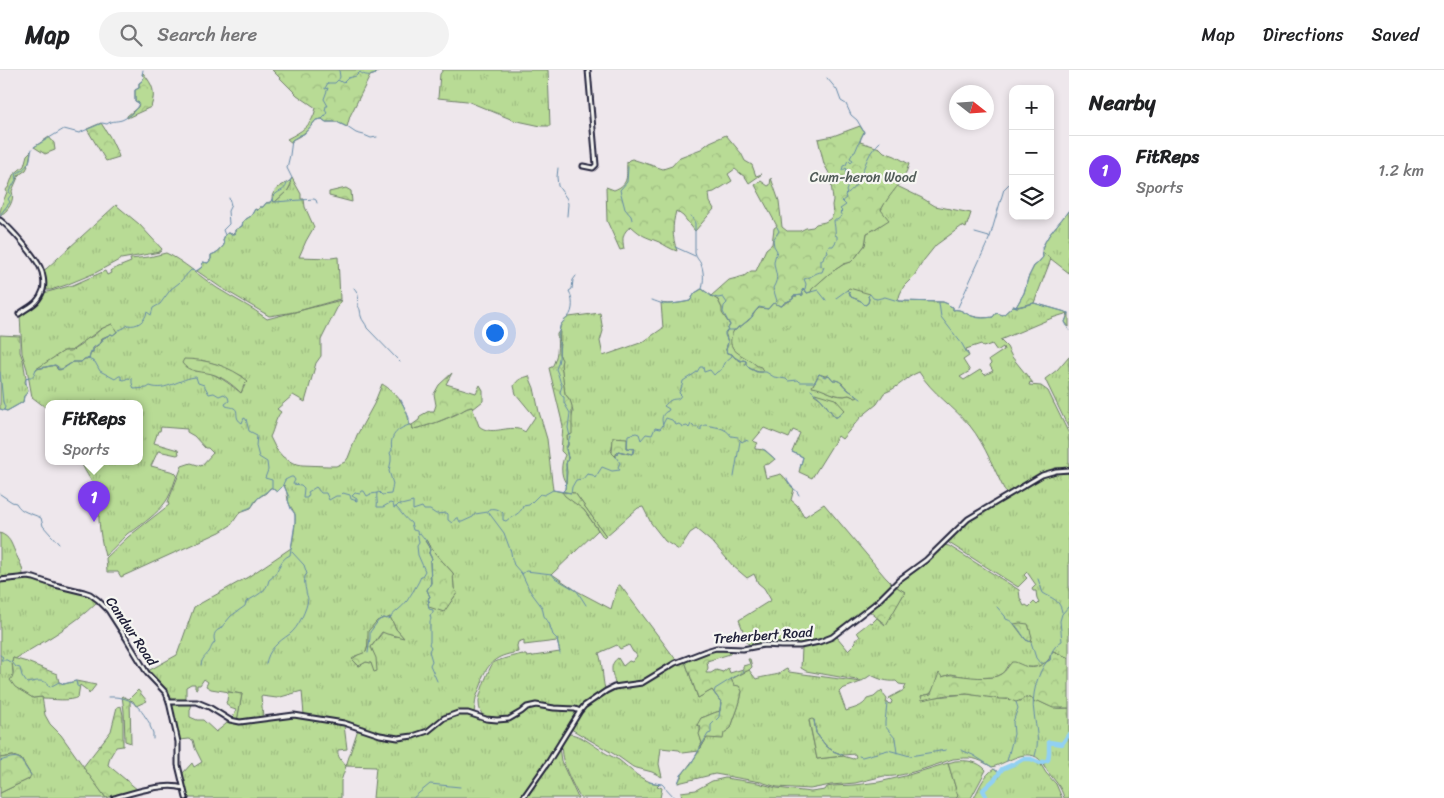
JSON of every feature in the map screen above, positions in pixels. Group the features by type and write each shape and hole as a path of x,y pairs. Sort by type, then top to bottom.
{"street":[{"path":"584,166 592,168 596,165 588,70"},
{"path":"0,220 12,231 35,259 40,266 42,274 44,288 39,297 31,307 19,314"},
{"name":"Treherbert Road","path":"523,798 580,711 584,706 606,691 614,687 642,683 675,663 706,650 716,648 743,649 764,645 800,646 832,637 876,603 900,579 926,560 968,519 1042,475 1069,470"},
{"name":"Candwr Road","path":"0,580 34,578 90,594 103,604 126,638 146,673 166,693 178,742 178,765 186,798"},
{"path":"169,702 197,702 230,720 240,722 294,715 344,723 380,735 398,738 428,731 444,718 458,713 468,713 486,719 497,720 509,719 527,707 536,705 580,711"},
{"path":"114,798 143,790 170,786 183,788"}],"green space":[{"path":"272,70 381,70 370,76 350,116 347,127 337,122 326,122 322,119 316,120 306,132 292,140 292,143 287,139 309,124 316,108 297,95"},
{"path":"443,70 548,70 550,126 513,120 467,101 438,98 440,74"},
{"path":"143,73 153,89 151,107 127,118 138,107 139,103 135,101 135,90 139,88 139,83 144,77"},
{"path":"101,123 119,157 106,161 87,129"},
{"name":"Cwm-heron Wood","path":"860,126 864,132 860,142 880,148 884,152 909,164 904,177 881,210 889,220 867,233 865,245 855,258 830,273 811,292 807,293 804,289 802,290 803,295 793,296 793,299 782,306 773,303 768,309 759,308 752,317 734,330 731,345 737,352 761,367 763,372 754,370 746,365 746,361 741,361 732,354 727,353 728,342 726,334 730,325 722,313 718,300 711,296 729,280 744,276 751,271 756,271 766,249 772,244 774,228 777,226 755,185 761,181 768,186 770,185 771,178 779,201 782,227 787,231 800,231 825,222 833,215 833,200 830,175 824,164 818,139 833,136"},
{"path":"726,135 745,161 752,165 756,176 762,174 749,183 735,169 728,174 732,181 709,193 710,202 714,209 695,231 683,216 676,211 673,231 677,251 644,236 631,226 623,236 624,249 620,250 607,221 606,187 614,190 623,185 626,179 627,162 632,159 663,169 672,166 680,157 701,149 710,142"},
{"path":"49,137 54,143 55,150 45,154 34,147"},
{"path":"31,151 28,166 19,175 12,191 13,198 10,205 0,215 6,190 13,175 24,166 27,155"},
{"path":"292,178 301,194 301,199 304,199 305,207 314,227 299,257 338,257 340,299 295,312 269,316 197,271 202,267 203,262 208,263 211,255 224,245 225,235 235,233 235,230 242,226 243,221 251,216 255,209 258,210 272,200 275,202 288,190"},
{"path":"290,181 291,184 288,190 275,202 272,200 275,190"},
{"path":"897,186 935,206 971,213 966,228 962,226 936,245 914,276 904,286 898,301 943,302 953,307 953,310 980,317 993,317 996,313 1003,315 1013,306 1018,307 1034,303 1069,313 1069,327 1065,322 1068,313 1000,340 1033,383 1030,382 1029,385 1041,386 1048,391 1069,434 1069,469 1043,474 1007,495 985,450 970,426 930,387 919,372 884,393 877,404 861,417 842,439 838,436 812,478 799,472 803,457 792,452 800,433 793,430 789,438 764,428 753,441 758,443 755,449 765,450 775,459 769,464 763,465 766,478 781,474 783,476 794,489 791,500 797,505 804,517 824,504 892,584 881,597 830,637 791,645 761,643 749,646 739,620 771,600 764,588 758,583 754,574 747,578 733,566 715,545 696,529 690,533 679,550 665,541 651,523 643,507 638,508 606,536 575,493 563,492 584,510 598,530 552,574 577,591 611,609 618,585 620,585 677,661 644,681 616,686 612,670 615,661 618,658 623,666 629,661 632,662 637,656 629,645 620,649 617,645 599,653 605,689 578,708 551,707 541,703 527,705 507,718 484,717 480,709 479,700 493,663 523,654 527,657 560,652 557,641 524,645 524,640 518,642 518,652 500,657 489,666 482,678 474,713 455,713 425,730 407,736 387,734 342,722 304,715 302,691 277,698 261,696 263,717 249,721 237,721 242,694 211,689 206,686 208,682 204,679 200,685 197,685 197,689 195,684 186,687 186,702 171,700 165,689 148,671 177,655 194,607 248,577 291,548 295,515 285,487 284,485 277,492 270,488 258,498 251,508 240,512 231,525 220,532 121,577 118,572 107,572 106,558 128,537 169,505 168,502 182,466 191,463 201,466 213,453 187,432 187,429 161,427 154,443 178,450 179,454 158,451 151,466 174,472 177,475 171,493 150,518 127,534 105,556 100,530 98,497 95,487 83,465 143,465 143,400 45,400 45,407 32,397 22,353 20,315 32,308 44,293 73,285 105,271 107,275 111,273 111,270 131,262 130,259 166,253 267,319 341,300 321,340 321,356 316,363 305,402 293,395 277,409 281,412 270,437 276,449 283,457 293,463 302,465 336,466 345,462 382,384 401,401 407,413 409,425 412,425 413,429 436,423 472,407 479,426 484,429 493,431 513,428 525,432 535,417 516,394 514,386 518,380 529,376 534,388 547,439 553,490 562,492 565,489 568,458 566,449 568,445 567,436 573,412 570,400 565,394 562,360 559,353 560,328 565,319 600,313 603,331 600,341 603,356 643,342 663,328 661,303 690,301 695,293 702,289 718,300 730,325 726,334 728,342 726,350 741,361 746,361 749,368 757,372 757,366 737,353 732,347 730,337 732,333 748,321 760,307 773,303 781,306 793,299 793,296 797,296 802,290 805,289 807,293 830,273 851,262 865,245 867,233 885,222 881,210","holes":["112,324 111,334 102,339 101,343 85,359 73,362 58,370 55,365 37,369 64,351 71,351 101,329","981,344 983,347 992,344 997,351 1003,347 1004,350 989,360 993,371 985,375 980,370 964,380 960,377 970,371 963,360 969,356 966,349","201,360 219,365 242,376 247,381 241,393 219,377 207,372 194,371","815,382 842,383 856,398 849,395 839,396 812,386","614,437 627,442 627,448 634,449 629,454 618,451 616,456 611,451","427,540 433,551 453,573 454,588 457,593 450,603 430,587 432,559 429,553","390,617 396,629 403,637 383,632 371,647 375,658 373,668 371,663 366,662 359,666 356,663 355,656 366,653 368,636 371,630 379,620"]},
{"path":"346,188 351,191 352,202 329,196 329,192"},
{"path":"116,205 139,224 162,249 160,252 121,259 95,273 66,285 45,290 43,270"},
{"path":"1069,210 1069,273 1042,252 1049,236"},
{"path":"1042,252 1051,259 1034,303 1016,307 1024,293 1034,266 1043,257"},
{"path":"849,288 870,294 868,296 868,303 865,305 851,297 847,290"},
{"path":"112,324 117,332 102,338 101,343 93,348 89,359 73,362 60,370 55,365 36,369 64,351 71,351 101,329"},
{"path":"560,330 559,354 562,360 565,394 572,406 572,434 567,436 566,483 562,469 565,455 561,451 563,426 549,368 552,367 555,359 557,334"},
{"path":"0,335 20,336 20,352 28,390 23,402 7,411 0,409"},
{"path":"1069,356 1069,429 1045,379 1057,370"},
{"path":"184,359 218,364 234,371 248,381 241,393 229,382 219,377 188,369 182,363"},
{"path":"452,373 446,384 476,393 480,385 483,390 483,401 473,409 472,407 468,408 452,416 413,429 412,425 419,420 420,416 429,411 434,411 436,405 434,394 439,385"},
{"path":"819,374 829,375 833,380 840,382 858,397 849,395 839,396 812,387"},
{"path":"815,393 835,399 845,410 835,417"},
{"path":"613,437 627,438 627,448 635,449 632,454 618,451 616,457 612,453"},
{"path":"1069,473 1069,658 1053,651 1045,663 1040,666 1008,665 1003,673 995,677 973,678 951,674 942,677 930,694 921,696 935,697 967,694 1020,701 1032,698 1055,708 1069,708 1069,798 1064,798 1042,762 1031,755 1024,755 992,767 973,759 953,759 918,771 899,775 810,789 777,787 761,782 715,774 678,783 699,751 683,753 679,750 661,748 659,764 662,777 633,767 571,729 584,708 608,692 625,687 630,689 630,687 645,682 685,661 698,698 712,690 721,702 720,711 701,718 701,748 707,737 724,733 731,728 742,691 734,685 731,679 749,670 756,679 779,674 787,669 789,672 861,682 839,692 846,711 861,706 867,699 874,697 882,690 887,699 886,703 891,704 892,701 889,698 904,690 906,685 899,684 896,681 883,680 871,675 862,681 806,671 801,668 802,648 823,643 837,637 848,650 856,642 855,640 860,637 857,632 870,622 872,623 877,618 885,625 905,592 895,586 925,564 943,545 949,546 1019,590 1024,606 1029,607 1034,602 1037,605 1039,603 1036,591 1032,589 1036,585 1027,572 1024,575 1027,578 1018,587 947,541 972,518 1042,477","holes":["814,720 816,733 826,746 833,751 843,755 855,754 856,757 853,759 843,756 817,759 809,721"]},
{"path":"562,492 575,493 606,536 604,538 584,510"},
{"path":"0,533 6,536 11,543 22,566 23,576 0,579"},
{"path":"427,540 433,551 453,573 454,588 457,593 444,612 429,607 428,603 430,597 427,590 431,583 430,561 432,559 429,553 430,549 425,541"},
{"path":"24,578 34,579 65,590 75,590 87,594 97,602 58,633 15,659 13,658 12,664 16,687 33,698 42,697 45,715 50,724 61,735 106,798 0,798 0,793 29,779 21,759 13,756 0,758 0,581"},
{"path":"895,586 905,592 886,625 869,611 883,600"},
{"path":"390,617 396,629 404,638 382,632 371,647 376,658 377,671 374,672 371,663 366,662 359,666 352,659 366,652 368,631 377,621"},
{"path":"1014,624 1028,624 1032,637 1031,642 1026,640"},
{"path":"722,649 731,650 730,654 707,661 708,668 706,673 716,670 723,672 728,668 730,673 743,669 743,666 750,664 748,659 750,659 752,667 731,679 734,685 739,686 742,691 731,728 724,733 723,739 707,738 700,749 702,743 699,734 701,729 697,725 701,718 720,711 721,702 712,690 698,698 685,661"},
{"path":"1053,651 1069,658 1069,708 1053,708 1038,701 1034,703 1033,699 1028,698 1016,702 1008,699 967,694 947,695 922,700 921,696 931,694 939,673 942,677 951,675 978,678 997,676 1003,673 1012,662 1030,667 1039,666 1050,660"},
{"path":"13,658 57,674 59,682 64,684 76,681 96,685 89,694 80,685 78,697 70,699 33,698 15,687 10,680 13,675"},
{"path":"138,690 147,701 136,706 130,700 131,743 125,741 122,696 129,699"},
{"path":"228,692 242,694 237,721 232,720 236,710 228,706 226,702"},
{"path":"172,704 192,704 190,717 203,720 216,732 228,721 243,724 294,716 344,725 347,749 338,750 338,755 346,766 341,781 341,798 187,798 182,774 192,763 194,767 202,762 193,740 179,739 171,707"},
{"path":"121,706 123,715 123,746 116,747 108,765 138,790 106,798 83,767 111,731 117,707"},
{"path":"540,706 557,710 574,710 576,714 521,798 373,798 376,767 346,766 358,729 393,739 406,738 429,731 441,721 454,715 467,714 485,720 510,719 521,714 526,709"},
{"path":"809,720 814,720 816,733 826,746 843,756 817,759"},
{"path":"567,734 578,736 619,760 640,777 659,784 657,786 662,788 660,798 580,798 567,772 563,758 562,744"},
{"path":"559,747 561,761 578,798 525,798"},
{"path":"13,756 21,759 31,775 29,779 0,793 0,758"},
{"path":"1023,759 1031,759 1040,763 1056,784 1062,798 974,798 982,782 990,772 994,769 999,773 1002,769"},
{"path":"955,761 972,762 986,770 971,798 956,798 958,796 948,763"},
{"path":"948,763 958,796 956,798 682,798 681,792 696,790 712,781 725,778 777,788 811,792 825,790 827,787 832,786 879,782"}],"waterway":[{"path":"34,147 64,129 79,133 102,123 107,124 129,116 139,103 135,101 135,90 139,88 139,83 144,77 142,75 143,70"},
{"path":"339,70 339,79"},
{"path":"89,359 91,351 93,352 93,348 103,341 102,339 111,334 113,335 128,325 140,323 147,312 151,315 153,308 160,304 171,289 191,270 196,271 202,267 203,262 208,263 211,255 224,245 225,235 228,233 235,234 235,230 242,226 243,221 251,216 255,209 257,211 266,203 270,203 275,195 285,188 292,178 287,168 292,140 304,134 316,120 322,119 326,115 326,106 328,106 324,99 328,88 325,88 328,83 335,83 338,80 343,83 360,72 370,75 376,74 375,72 381,70"},
{"path":"805,289 804,279 822,272 824,267 821,266 821,260 823,260 824,255 828,252 829,246 833,246 837,240 834,220 842,216 840,209 846,205 842,201 846,198 845,195 849,183 847,169 842,171 843,166 846,165 848,160 851,163 853,160 850,158 855,152 864,132 827,78"},
{"path":"323,120 326,122 337,122 356,133 371,138 377,137"},
{"path":"848,193 859,180 869,156 880,142"},
{"path":"0,215 10,202 8,199 11,195 9,191 17,177 16,174 28,164 32,149"},
{"path":"628,167 627,182 620,190 625,209 632,220"},
{"path":"558,168 558,186 567,199 567,216"},
{"path":"958,307 990,237 1004,189 1009,184"},
{"path":"225,235 223,230 229,224 228,211 231,205 229,198"},
{"path":"272,200 275,202 314,199 317,203"},
{"path":"1016,307 1024,293 1034,266 1043,257 1042,247 1069,210"},
{"path":"691,216 695,223 695,253 703,273 702,289 711,296 723,297 727,303 724,306 723,312 730,325 727,330"},
{"path":"776,302 773,288 777,278 774,263 777,251 773,240 779,231 777,227"},
{"path":"975,233 989,237"},
{"path":"675,247 695,256"},
{"path":"562,492 565,489 566,480 568,458 566,449 570,436 568,428 570,413 560,392 562,386 556,369 559,358 560,326 568,317 572,308 569,291 572,289 573,280 576,276"},
{"path":"354,288 358,294 358,306 367,328 400,362"},
{"path":"651,300 662,304 690,301 695,293 701,289"},
{"path":"0,409 7,411 23,402 28,389 26,379 33,377 36,369 55,365 58,367 57,369 63,369 73,362 81,362 86,358 95,362 100,371 115,379 119,376 124,380 132,379 134,389 150,386 162,387 196,377 198,383 204,385 209,394 214,393 219,396 224,394 228,397 229,401 225,404 236,409 239,421 242,423 244,418 246,419 249,431 257,435 256,446 259,457 267,462 268,470 265,478 272,480 272,488 277,492 285,480 293,477 295,480 293,484 301,485 304,488 303,498 307,498 308,492 316,487 321,493 326,493 329,500 343,493 350,495 351,499 357,501 352,496 355,493 360,494 364,491 367,496 377,493 377,507 383,507 390,503 393,504 394,508 399,504 413,502 413,510 422,507 424,510 430,510 436,514 447,513 448,520 452,523 456,518 462,522 473,517 475,514 488,512 489,509 498,510 503,513 503,520 506,521 518,513 523,506 529,505 540,494 544,495 553,490 571,493 576,480 583,479 587,474 593,475 595,478 602,467 612,471 620,470 618,467 620,463 616,457 618,451 632,454 635,449 627,448 628,435 639,434 641,440 646,434 652,435 655,428 660,429 663,425 663,415 669,409 664,406 671,400 679,398 683,381 697,372 700,367 703,367 704,372 710,370 714,375 721,370 724,363 732,356 726,350 728,342 725,332 727,330 736,330 752,317 759,307 768,309 773,303 782,306 793,299 793,296 803,295 802,290 805,289 807,293 818,290 826,300"},
{"path":"836,298 847,290 851,297 865,305 868,303 868,296 870,294 873,298 877,299 885,297 898,301 943,302 953,307 953,310 961,310 980,318 993,317 996,313 1003,315 1013,306 1018,307 1034,303 1069,313"},
{"path":"939,303 941,317 968,355"},
{"path":"1069,313 1065,322 1069,330"},
{"path":"733,356 741,361 746,361 746,365 757,372 766,372 774,377 788,381 815,382 819,374 825,377 829,375 833,380 839,382 861,399"},
{"path":"0,372 4,410"},
{"path":"811,390 835,417 842,413"},
{"path":"377,493 379,492 382,495 391,494 393,484 389,471 393,437 398,431 409,425 409,418 401,400"},
{"path":"663,424 666,418 672,420 676,425 679,424 683,427 687,426 689,428 691,424 701,430 701,427 705,425 712,426 723,429 731,436 738,437"},
{"path":"739,439 742,442 748,441"},
{"path":"734,477 740,441"},
{"path":"763,449 775,459"},
{"path":"792,452 803,457 800,468"},
{"path":"787,479 799,495"},
{"path":"201,665 215,642 214,636 216,631 231,616 245,606 246,602 266,588 269,580 283,560 290,555 295,514 291,509 289,497 284,486"},
{"path":"244,510 252,507 257,499 271,488"},
{"path":"0,494 16,503 24,511 41,518 43,526 59,544"},
{"path":"368,653 370,632 379,620 389,619 405,603 425,571 418,555 417,531 413,530 411,523 396,507"},
{"path":"489,513 504,533 514,565 522,574 530,591 542,607 544,616 549,623 553,635 557,639 560,654"},
{"path":"418,534 420,533 427,543 432,559 430,561 431,583 427,590 430,597 428,601 430,601 428,603 429,609 433,610 433,613 430,615 429,644 431,647 429,651 432,661 430,665 437,681"},
{"path":"266,664 274,647 296,627 306,608 308,598 305,576 307,574 304,565 292,552"},
{"path":"522,574 526,571 552,574 555,578 577,591 586,605"},
{"path":"1038,579 1043,593 1058,602 1062,612"},
{"path":"1035,756 1037,740 1033,700 1036,686 1040,672 1047,661 1050,660 1053,649 1062,641 1060,621 1062,614 1069,606"},
{"path":"997,607 1006,619 1015,625 1026,640 1031,642 1036,658 1040,663 1043,663"},
{"path":"0,655 3,657 1,660 12,662 16,667 20,668 22,676 27,683 42,681 50,687 59,682 64,684 76,681 79,687"},
{"path":"678,783 681,775 691,764 708,734 711,733 711,725 719,717 721,702 714,693 715,689 744,671"},
{"path":"108,697 123,698 134,703 150,724 153,739"},
{"path":"1007,761 1014,734 1013,722 1018,708 1016,702"},
{"path":"887,704 885,726 895,738 897,753"},
{"path":"814,720 816,733 826,746 843,755"},
{"path":"985,798 983,790 996,778 1002,769 1023,759 1031,759 1040,763 1048,760 1049,742 1062,744 1069,734"},
{"path":"859,756 862,757 888,750 910,756 946,750"},
{"path":"961,750 992,767"},
{"path":"0,761 13,758 20,759 31,775"},
{"path":"994,769 999,773"},
{"path":"649,782 662,784 675,798"},
{"path":"413,798 430,784 460,787"}],"place":[{"name":"FitReps","path":"94,522"}]}
